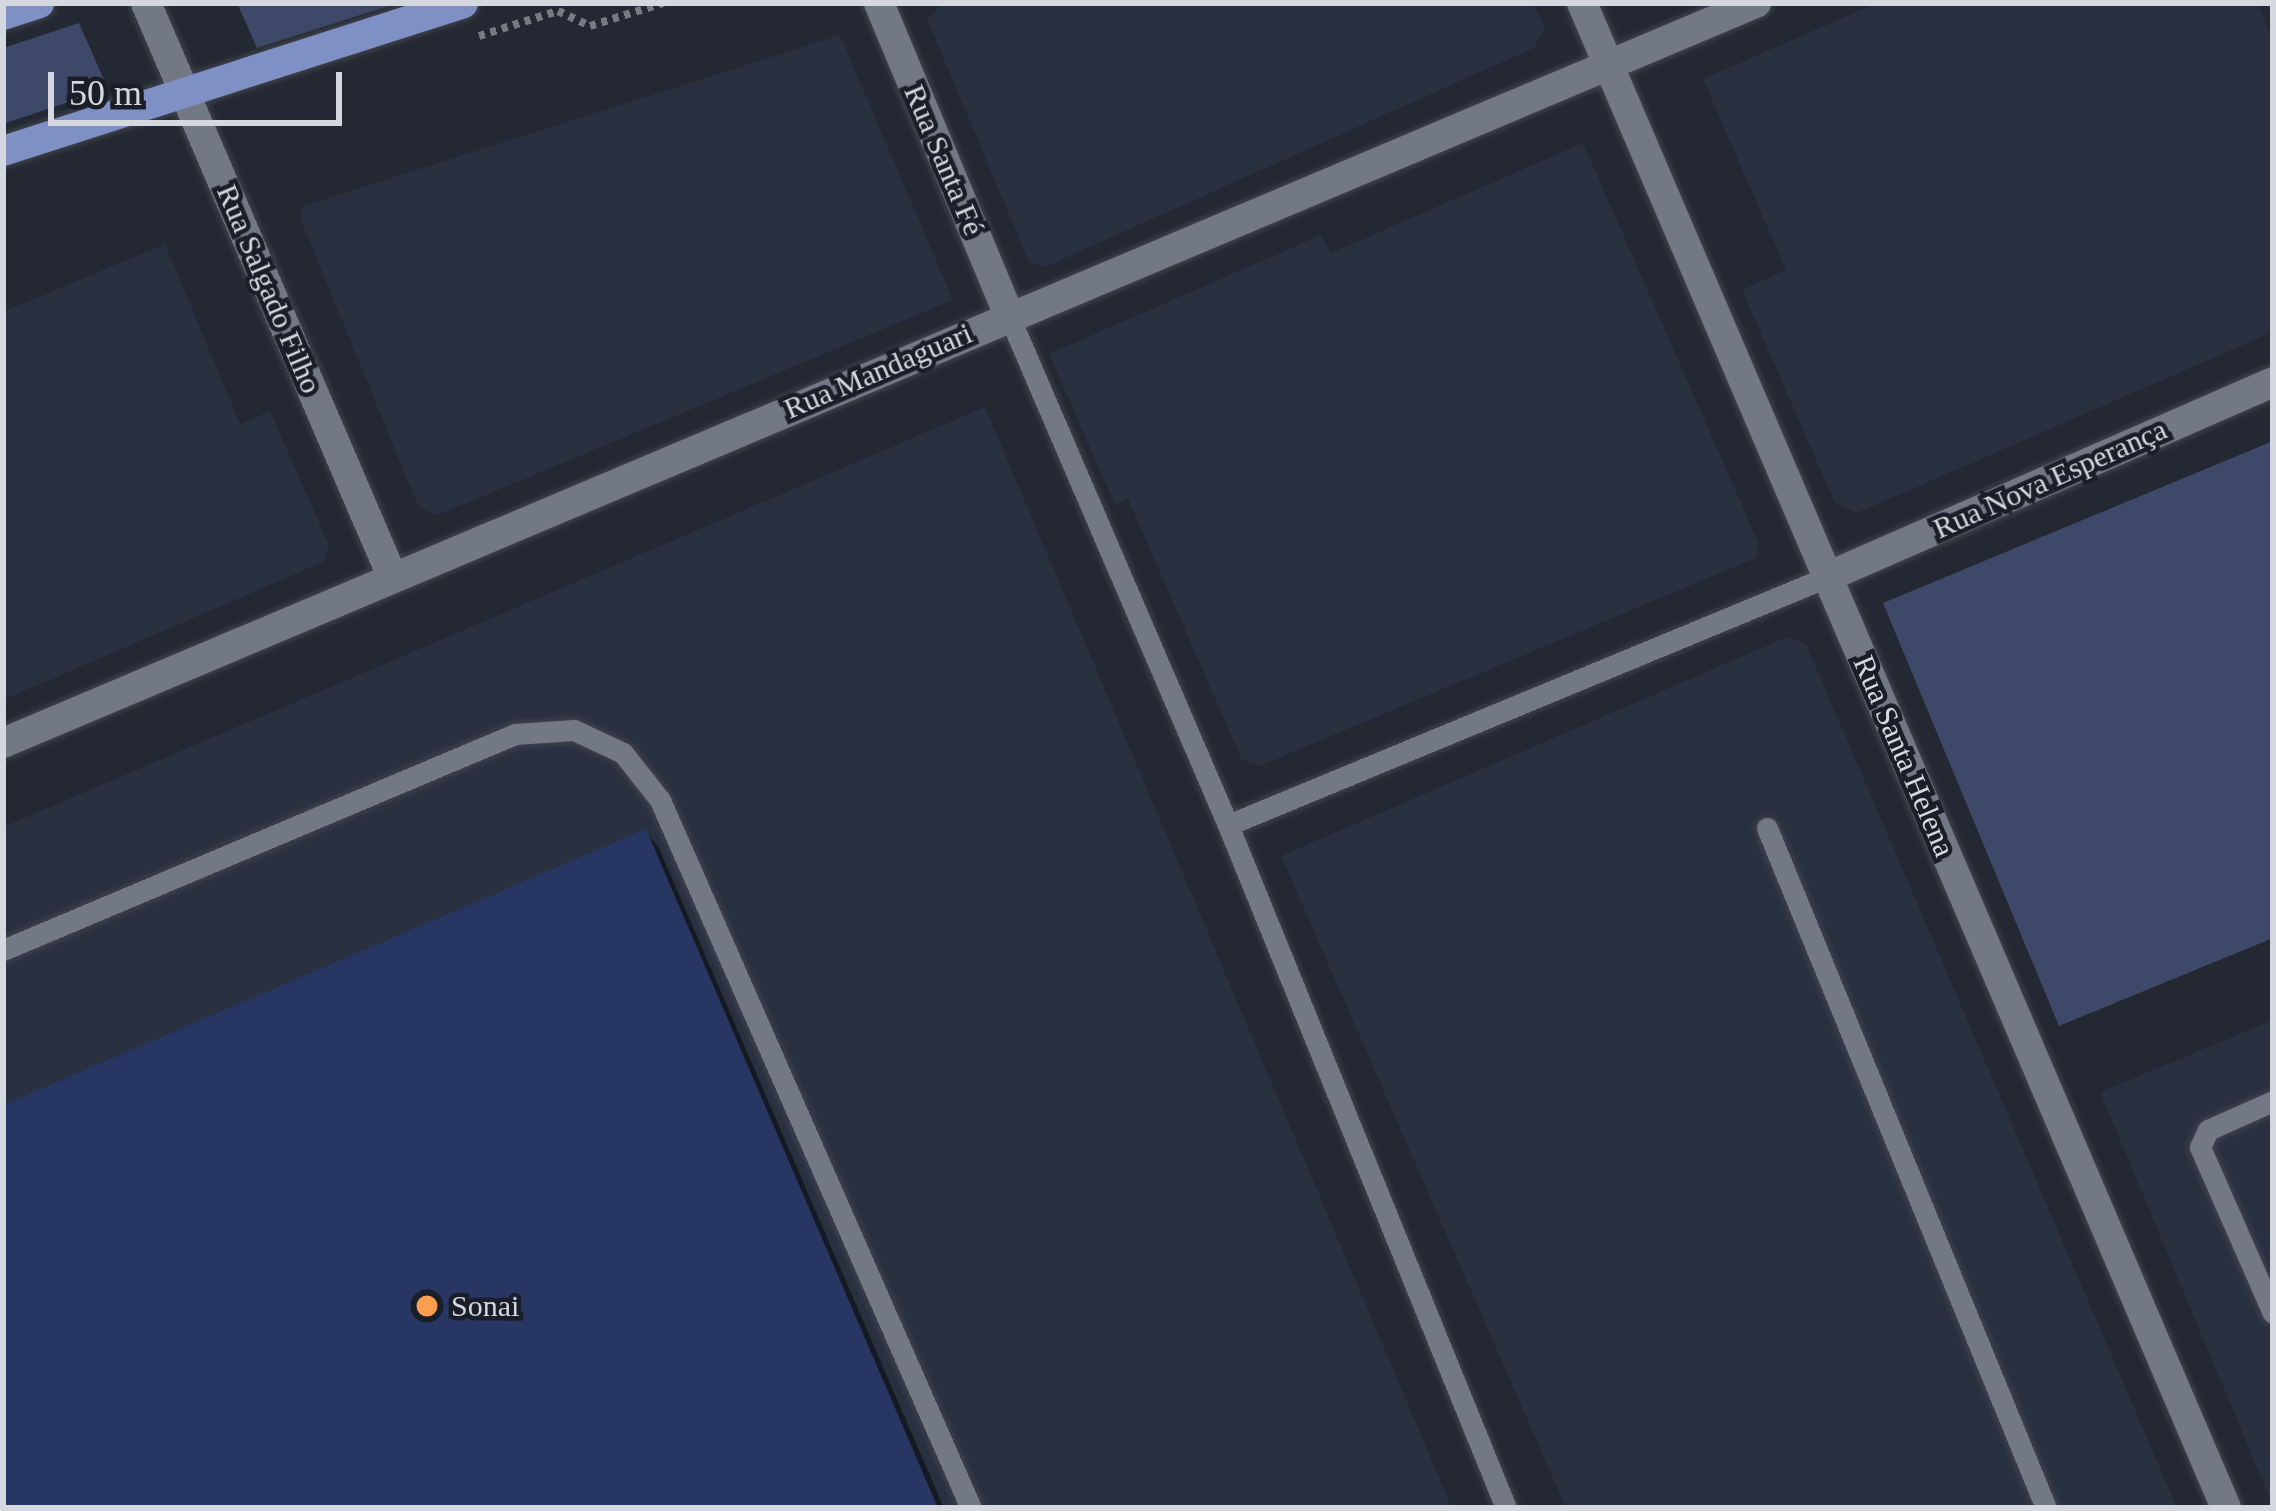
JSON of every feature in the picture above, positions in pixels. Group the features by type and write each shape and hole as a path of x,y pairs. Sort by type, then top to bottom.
{"main road":[{"path":"3,14 38,3"},
{"path":"3,151 463,3"}],"street":[{"name":"Rua Salgado Filho","path":"146,3 392,576"},
{"name":"Rua Santa Fé","path":"880,3 1009,316"},
{"name":"Rua Santa Helena","path":"1582,3 2226,1508"},
{"name":"Rua Mandaguari","path":"3,743 1756,3"},
{"name":"Rua Nova Esperança","path":"1827,577 2273,382"}],"lane":[{"path":"1009,316 1228,825 1506,1508"},
{"path":"1228,825 1827,577"},
{"path":"3,950 515,734 574,730 623,753 660,800 971,1508"},
{"path":"1767,828 2046,1508"},
{"path":"2273,1101 2208,1130 2200,1147 2273,1313"}],"path":[{"path":"558,11 590,26 663,3"}],"shaded area":[{"path":"237,3 398,3 257,48"},
{"path":"944,3 1534,3 1545,28 1534,48 1045,267 1029,262 927,19"},
{"path":"1877,3 2257,3 2273,40 2273,332 1857,513 1835,503 1742,290 1786,270 1703,79"},
{"path":"79,23 108,89 3,124 3,48"},
{"path":"840,35 953,300 438,515 419,508 300,218 303,206"},
{"path":"1583,143 1759,544 1756,558 1259,766 1242,760 1128,499 1115,505 1049,354 1321,235 1331,253"},
{"path":"165,244 240,424 270,411 329,545 323,562 3,700 3,312"},
{"path":"985,407 1452,1508 3,1508 3,827"},
{"path":"2273,441 2273,938 2059,1026 1883,603"},
{"path":"1787,637 1806,644 2177,1508 1566,1508 1281,856"},
{"path":"2273,1020 2273,1500 2271,1501 2100,1092"}],"building":[{"name":"Sonai","path":"646,829 938,1508 3,1508 3,1105"}],"place":[{"name":"Sonai","path":"427,1306"}]}
